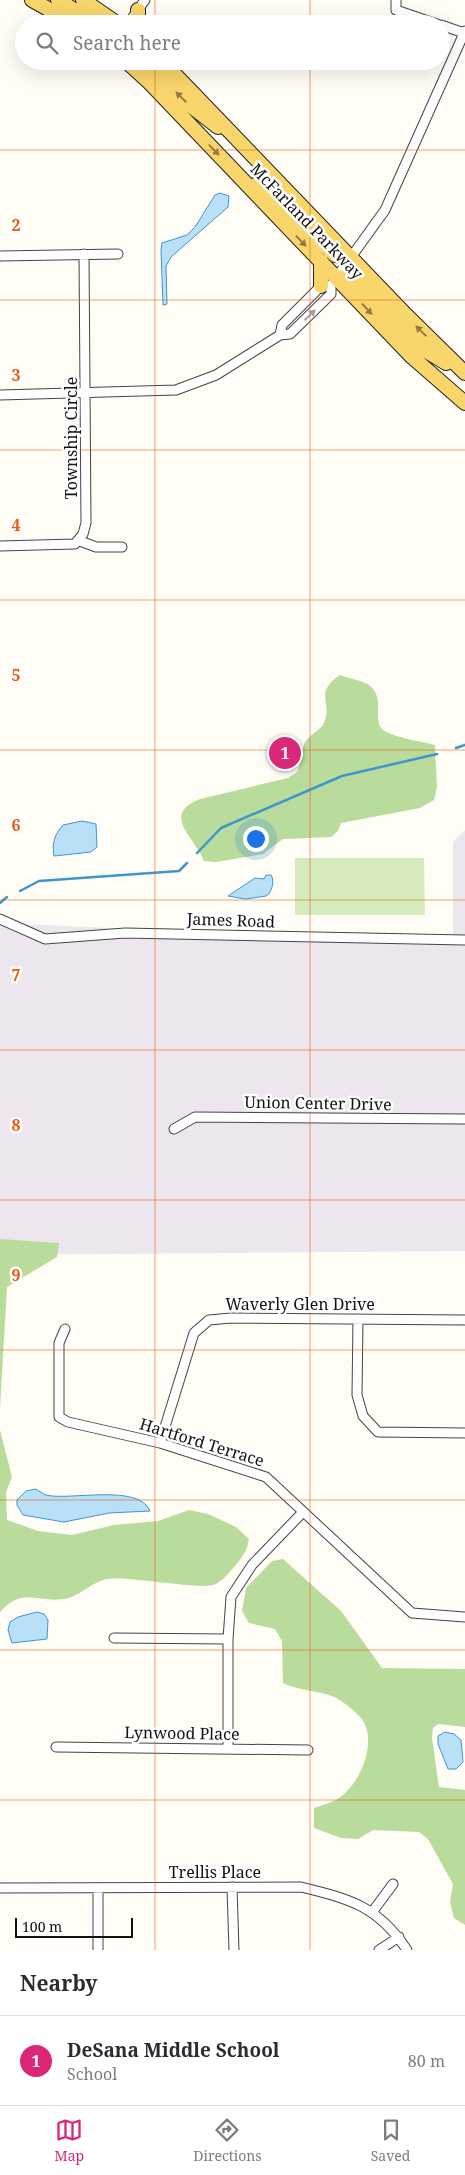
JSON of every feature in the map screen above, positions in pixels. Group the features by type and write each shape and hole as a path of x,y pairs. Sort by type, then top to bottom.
{"main road":[{"path":"32,0 59,15"},
{"path":"58,0 82,15"},
{"path":"83,0 105,15"},
{"name":"McFarland Parkway","path":"135,70 237,173 321,262 329,283 465,403"},
{"path":"153,70 209,122 234,135"},
{"name":"McFarland Parkway","path":"171,70 464,372"},
{"path":"237,173 257,183 268,192 335,255 351,257"},
{"path":"329,283 354,280 423,349 464,372"}],"street":[{"path":"396,0 396,10 411,15"},
{"path":"450,28 465,32 450,65"},
{"path":"0,395 176,390 216,375 280,335 282,324 329,283 351,257 385,210 448,70"},
{"name":"Township Circle","path":"80,541 86,523 84,254"},
{"path":"0,256 118,254"},
{"path":"0,546 75,544 80,541 96,547 122,547"},
{"name":"James Road","path":"0,919 45,939 135,933 465,940"},
{"name":"Union Center Drive","path":"174,1129 195,1117 465,1120"},
{"name":"Waverly Glen Drive","path":"160,1442 194,1333 209,1320 231,1318 465,1320"},
{"path":"358,1319 357,1395 363,1416 378,1432 465,1432"},
{"name":"Hartford Terrace","path":"65,1329 59,1343 59,1417 68,1422 160,1442 266,1477 412,1613 465,1617"},
{"path":"228,1749 228,1639 231,1597 252,1565 303,1512"},
{"path":"114,1638 228,1639"},
{"name":"Lynwood Place","path":"56,1747 308,1750"},
{"path":"373,1911 393,1884"},
{"path":"232,1887 234,1950"},
{"name":"Trellis Place","path":"0,1888 301,1887 337,1896 373,1911 398,1937 407,1950"},
{"path":"98,1888 98,1950"},
{"path":"379,1950 398,1937"}],"shaded area":[{"path":"465,830 465,1251 0,1255 0,923 453,944 453,842"}],"green space":[{"path":"340,675 366,683 374,690 378,702 379,724 386,732 435,745 437,787 434,800 420,808 341,823 338,831 331,837 283,839 263,854 216,862 204,861 184,827 181,819 182,812 188,805 200,799 288,778 297,772 305,742 324,723 327,687"},
{"path":"295,858 424,858 425,915 295,915"},
{"path":"0,1239 59,1243 57,1257 7,1287 0,1408"},
{"path":"0,1430 12,1477 6,1492 7,1520 38,1531 72,1535 114,1525 158,1521 189,1510 208,1514 236,1527 249,1539 246,1550 224,1578 216,1584 209,1586 109,1579 97,1582 70,1598 54,1600 23,1598 8,1604 0,1612"},
{"path":"283,1559 341,1611 382,1668 465,1669 465,1727 438,1724 433,1728 432,1738 439,1787 465,1790 465,1925 454,1918 450,1902 453,1884 428,1839 419,1832 373,1830 358,1839 341,1838 314,1828 314,1808 336,1800 347,1792 354,1783 364,1762 368,1740 362,1719 341,1701 333,1696 283,1683 282,1641 275,1629 249,1623 242,1611 246,1588 272,1561"}],"water":[{"path":"220,193 229,196 228,207 171,257 166,266 167,304 163,305 162,243 187,235 195,227 215,195"},
{"path":"82,821 96,824 97,847 91,852 54,856 54,839 63,825"},
{"path":"266,875 271,875 273,883 270,892 266,896 246,899 228,896 255,878 264,879"},
{"path":"36,1489 46,1495 57,1496 118,1495 143,1503 150,1511 109,1513 64,1522 23,1515 17,1505 17,1500 26,1491"},
{"path":"37,1612 44,1614 48,1620 47,1639 12,1643 8,1630 10,1622 18,1617"},
{"path":"445,1732 454,1734 461,1740 463,1762 456,1769 448,1769 438,1744 438,1736"}],"waterway":[{"path":"456,748 465,745"},
{"path":"197,853 221,828 342,776 437,754"},
{"path":"20,891 39,881 179,871 187,863"},
{"path":"0,903 7,897"}],"place":[{"name":"DeSana Middle School","path":"285,753"}]}
